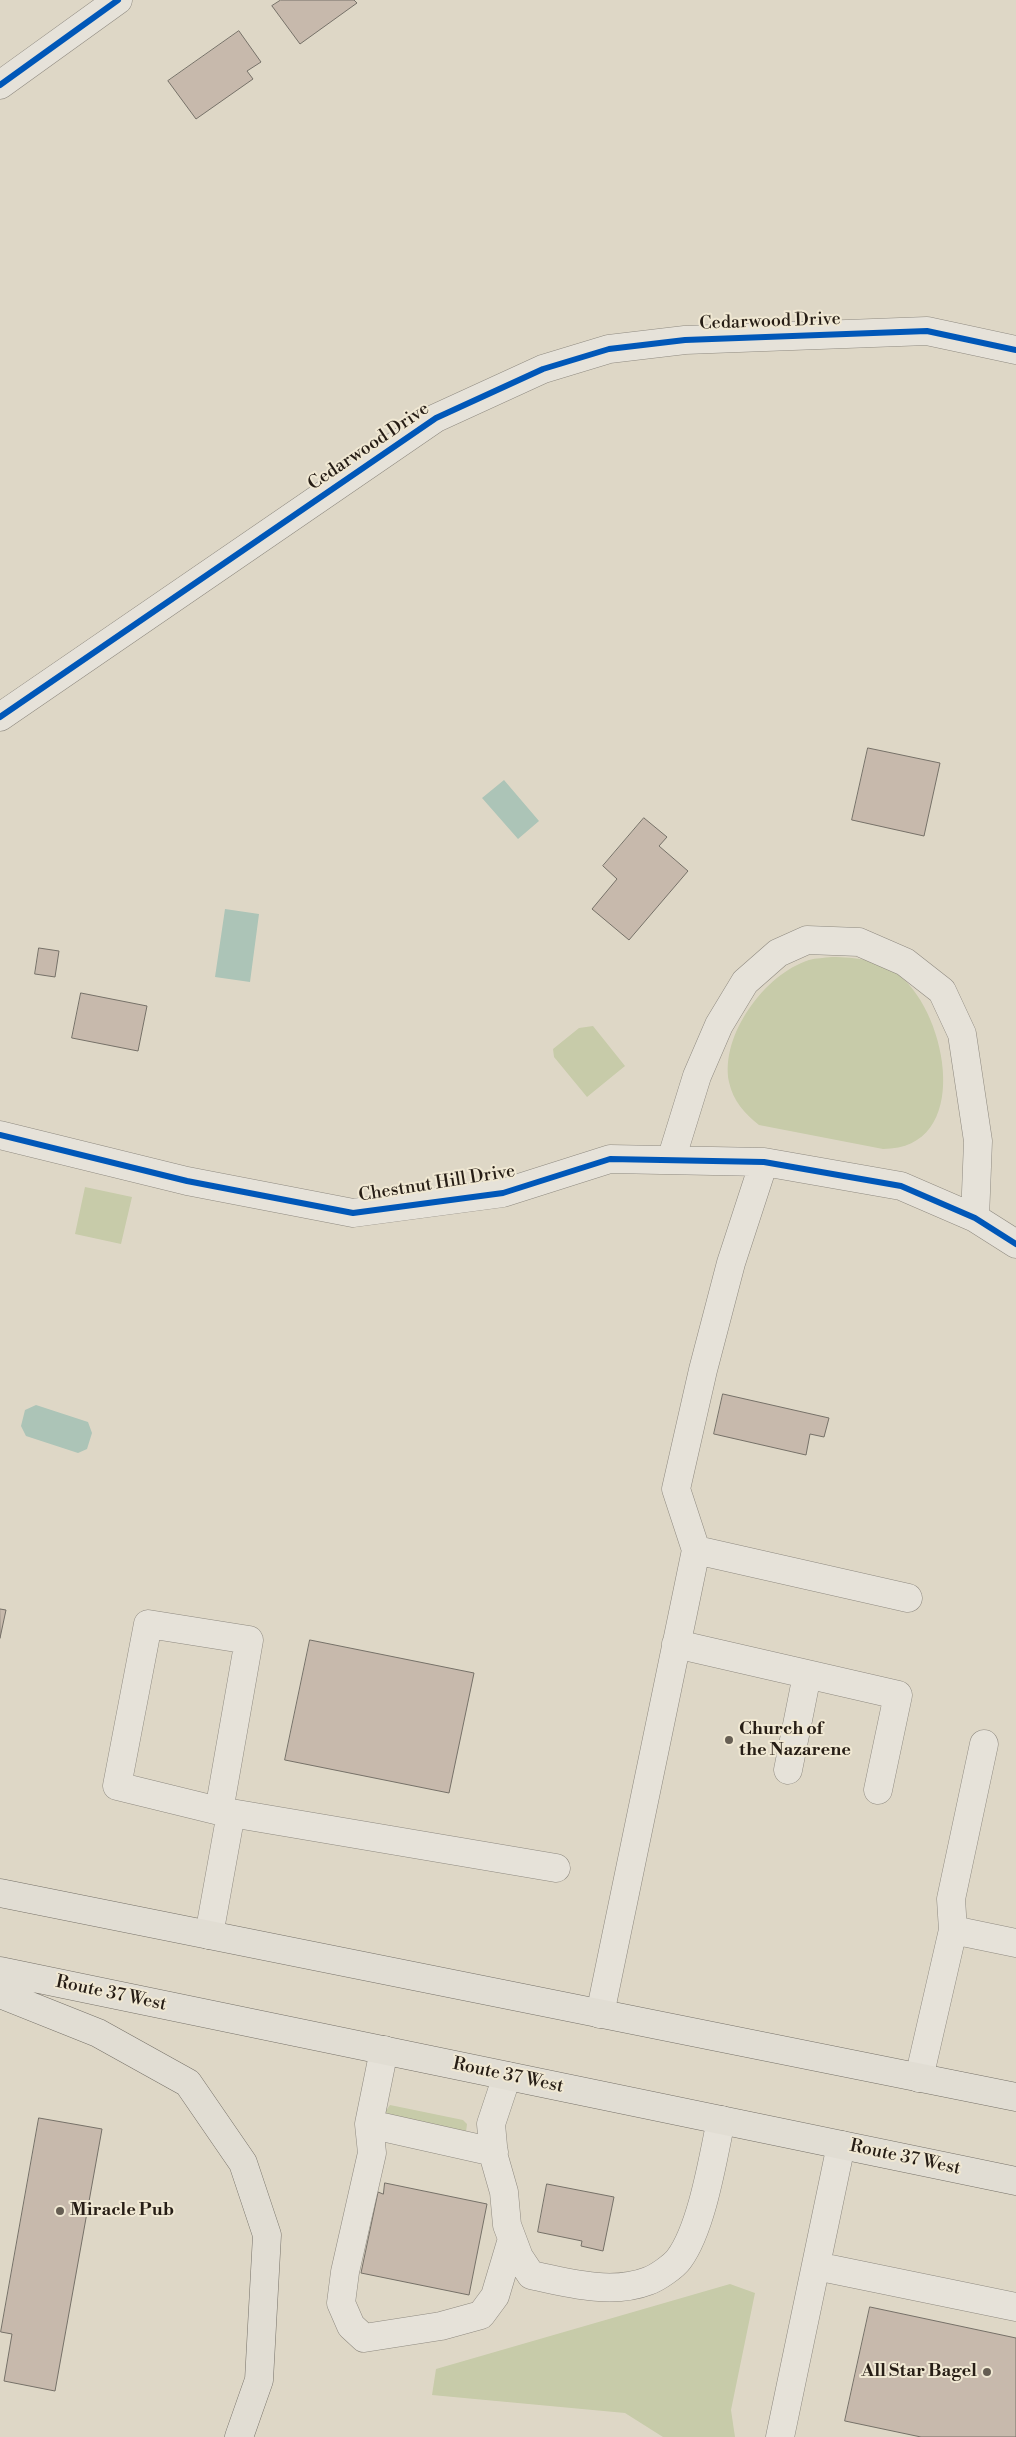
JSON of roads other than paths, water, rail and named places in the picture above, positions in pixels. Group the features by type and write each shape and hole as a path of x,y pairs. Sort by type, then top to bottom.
{"highway":[{"path":"0,1893 1016,2098"},
{"name":"Route 37 West","path":"0,1971 1016,2181"},
{"path":"0,1994 98,2033 188,2083 243,2164 267,2235 259,2380 239,2437"}],"street":[{"path":"0,85 118,0"},
{"name":"Cedarwood Drive","path":"0,717 436,418 543,369 609,349 684,340 928,331 1016,350"},
{"path":"671,1160 697,1076 720,1025 745,982 778,954 807,940 859,942 905,962 942,991 962,1034 978,1141 975,1218"},
{"name":"Chestnut Hill Drive","path":"0,1135 187,1181 353,1213 503,1193 610,1159 764,1162 902,1186 975,1218 1016,1244"},
{"path":"600,2014 696,1550 676,1489 703,1370 731,1263 764,1162"},
{"path":"696,1550 908,1598"},
{"path":"209,1935 225,1812 249,1640 148,1624 117,1786 225,1812 556,1868"},
{"path":"676,1644 898,1695 878,1790"},
{"path":"788,1770 807,1674"},
{"path":"919,2078 953,1930 951,1899 984,1744"},
{"path":"953,1930 1016,1943"},
{"path":"384,2050 369,2124 372,2153 345,2272 341,2303 351,2326 364,2338 441,2326 481,2315 496,2296 512,2239"},
{"path":"507,2076 491,2124 494,2152 504,2192 507,2225 519,2257 531,2275 582,2286 623,2286 650,2281 679,2259 692,2232 707,2188 721,2120"},
{"path":"369,2124 494,2152"},
{"path":"782,2437 841,2145"},
{"path":"816,2266 1016,2307"}],"place":[{"name":"Church of the Nazarene","path":"729,1740"},
{"name":"Miracle Pub","path":"60,2211"},
{"name":"All Star Bagel","path":"987,2372"}]}
